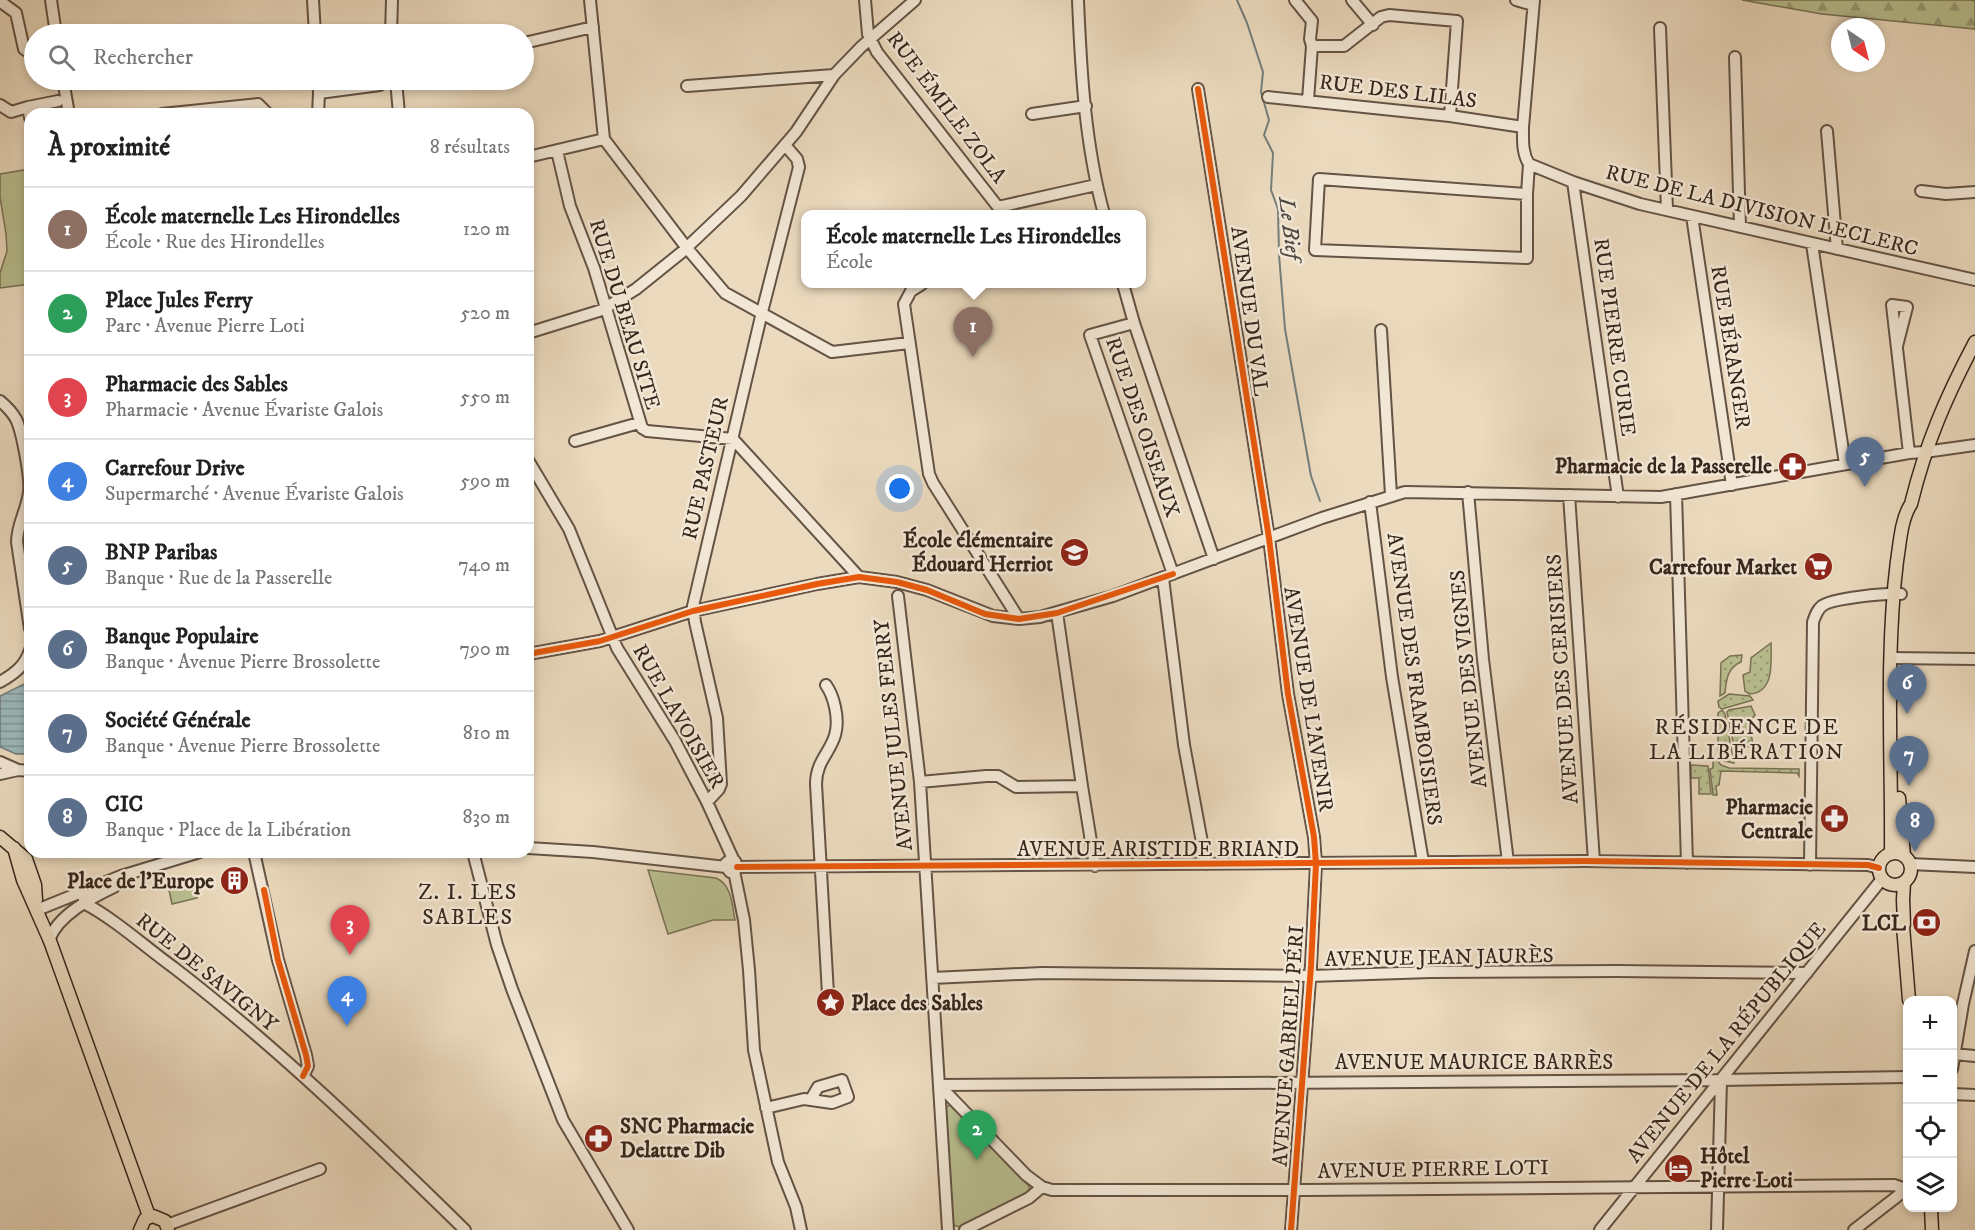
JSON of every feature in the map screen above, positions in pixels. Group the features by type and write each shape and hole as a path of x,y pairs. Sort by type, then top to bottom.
{"main road":[{"path":"1902,926 1904,924 1905,882 1909,877 1902,858 1891,801 1897,594 1914,512 1911,504 1925,452 1950,388 1975,342"},
{"path":"1894,658 1902,858"},
{"path":"1891,801 1896,804 1899,812"},
{"path":"0,837 14,848 23,880 49,940 149,1216"},
{"path":"1902,858 1882,860 1883,877 1902,926 1909,996"},
{"path":"1883,877 1893,885 1905,882"},
{"path":"1923,1212 1926,1228"},
{"path":"1926,1228 1930,1212"},
{"path":"140,1230 142,1222 149,1216 158,1216 168,1227"}],"street":[{"path":"51,0 55,24"},
{"path":"313,0 314,24"},
{"path":"391,24 392,0"},
{"path":"590,0 604,139 686,247 725,293 832,352 909,343"},
{"name":"RUE ÉMILE ZOLA","path":"865,0 868,34 878,52 994,210"},
{"path":"534,331 606,308 636,289 686,247 741,196 785,145 834,75 871,38 915,0"},
{"path":"1078,0 1081,77 1096,185 1103,210"},
{"path":"1295,0 1312,21 1308,100"},
{"path":"1352,0 1373,25"},
{"path":"1516,0 1533,2 1523,127 1523,146 1529,164 1527,258 1315,250 1318,178 1527,194"},
{"path":"1,2 16,13 24,49"},
{"path":"1312,46 1344,46 1381,17 1389,15 1457,21 1450,116"},
{"path":"534,41 593,27"},
{"path":"1659,28 1667,209"},
{"path":"1735,57 1740,227"},
{"path":"687,86 834,75"},
{"name":"AVENUE DU VAL","path":"1198,89 1269,538"},
{"path":"65,90 68,108"},
{"path":"318,108 319,90"},
{"path":"319,93 336,90"},
{"path":"383,90 389,95 398,96"},
{"path":"397,90 399,108"},
{"name":"RUE DES LILAS","path":"1268,96 1450,116 1523,127"},
{"path":"41,108 58,101"},
{"path":"220,108 258,104 262,108"},
{"path":"0,105 11,112 24,113"},
{"path":"1032,114 1086,106"},
{"path":"1827,130 1838,249"},
{"path":"534,156 604,139"},
{"name":"RUE PASTEUR","path":"707,802 721,784 717,718 693,611 697,585 762,312 799,167 797,159 785,145"},
{"name":"RUE DU BEAU SITE","path":"557,151 570,206 594,268 639,423 647,431 733,440"},
{"name":"RUE DE LA DIVISION LECLERC","path":"1529,164 1573,182 1640,204 1975,280"},
{"name":"RUE PIERRE CURIE","path":"1573,182 1618,497"},
{"name":"RUE ÉMILE ZOLA","path":"999,210 1096,185"},
{"path":"1921,191 1946,194 1975,192"},
{"name":"RUE BÉRANGER","path":"1692,216 1732,485"},
{"path":"1812,244 1845,464"},
{"path":"916,288 911,291 904,304 929,474 1019,619"},
{"path":"1124,288 1214,559"},
{"name":"RUE DES OISEAUX","path":"1134,323 1090,335 1168,576"},
{"path":"1381,330 1391,495"},
{"path":"1897,346 1909,453"},
{"path":"0,401 15,418 24,453"},
{"path":"575,441 639,423"},
{"path":"733,440 859,577"},
{"path":"534,653 613,638 693,611 859,577 897,582 927,590 985,615 1019,619 1057,613 1168,576 1370,502 1405,492 1661,497 1909,453 1975,445"},
{"name":"RUE LAVOISIER","path":"534,470 569,529 613,638 675,741 707,802 733,867 746,940 754,1050 778,1162 796,1207 801,1230"},
{"name":"AVENUE DES VIGNES","path":"1468,492 1483,659 1508,862"},
{"path":"1676,494 1687,863"},
{"name":"AVENUE DES CERISIERS","path":"1569,495 1594,861"},
{"name":"AVENUE DES FRAMBOISIERS","path":"1370,502 1392,677 1423,862"},
{"path":"24,511 17,529 24,589"},
{"name":"AVENUE DE L'AVENIR","path":"1269,538 1288,694 1313,831 1316,864"},
{"path":"1168,576 1184,745 1206,864"},
{"path":"1810,864 1813,622 1819,608 1828,602 1897,594"},
{"name":"AVENUE JULES FERRY","path":"898,596 920,782 948,1230"},
{"path":"1057,613 1095,866"},
{"path":"1894,658 1975,659"},
{"path":"0,682 13,675 24,664"},
{"path":"826,685 831,692 837,725 834,741 816,775 830,1004"},
{"path":"0,762 18,770"},
{"path":"0,774 24,770"},
{"path":"920,782 998,776 1016,787 1082,786"},
{"name":"AVENUE ARISTIDE BRIAND","path":"534,848 593,852 733,867 1594,861 1872,865 1883,877"},
{"path":"59,924 49,924 39,915 130,879 140,871 181,858"},
{"path":"256,858 278,960 306,1055 308,1066 303,1076"},
{"path":"474,858 497,945 512,989 563,1120 628,1230"},
{"path":"1902,858 1975,867"},
{"name":"AVENUE GABRIEL PÉRI","path":"1291,1230 1303,1083 1316,864"},
{"name":"AVENUE DE LA RÉPUBLIQUE","path":"1600,1230 1883,877"},
{"path":"98,891 107,917"},
{"path":"49,940 53,928 84,898"},
{"name":"RUE DE SAVIGNY","path":"84,898 215,1000 303,1076 357,1124 465,1230"},
{"path":"1955,1050 1975,951"},
{"name":"AVENUE JEAN JAURÈS","path":"932,978 1042,973 1310,976 1617,970 1807,973"},
{"path":"1957,1054 1975,1056"},
{"name":"AVENUE MAURICE BARRÈS","path":"939,1085 1903,1077"},
{"path":"1717,1230 1721,1080"},
{"path":"939,1085 1026,1175 1042,1187 1029,1198 965,1230"},
{"path":"1957,1094 1975,1095"},
{"path":"766,1108 811,1099"},
{"path":"168,1227 320,1169"},
{"name":"AVENUE PIERRE LOTI","path":"1042,1187 1066,1191 1718,1185 1894,1185 1903,1188"},
{"path":"1854,1230 1903,1192"}],"green space":[{"path":"1742,0 1971,0 1975,1 1975,29 1885,20 1885,18 1822,14"},
{"path":"24,170 24,285 0,288 0,273 7,251 0,197 0,174"},
{"path":"1771,643 1771,667 1767,682 1757,692 1749,694 1745,691 1743,675 1750,672 1751,658"},
{"path":"1742,655 1741,662 1733,667 1729,674 1725,693 1720,696 1721,663 1730,656"},
{"path":"1729,694 1750,696 1753,700 1722,709 1718,701"},
{"path":"1751,706 1755,715 1749,722 1753,745 1735,751 1727,712"},
{"path":"1722,710 1725,714 1734,763 1724,761 1718,751 1718,713"},
{"path":"1713,755 1721,765 1729,768 1799,769 1799,776 1797,773 1721,771 1719,785 1716,786 1717,795 1713,795 1710,769 1713,768"},
{"path":"1691,765 1708,766 1711,794 1699,794 1699,778 1691,778"},
{"path":"648,870 716,878 728,890 735,920 713,920 668,934"},
{"path":"196,883 197,898 172,904 169,890"},
{"path":"950,1105 1029,1186 1026,1193 960,1227 953,1225 946,1107"}],"water":[{"path":"24,684 24,754 16,754 0,747 0,696"}],"waterway":[{"name":"Le Bief","path":"1237,0 1263,72 1261,92 1269,120 1264,135 1273,153 1271,190 1278,209 1285,329 1311,476 1320,501"}],"cycle path":[{"path":"1198,89 1269,538 1288,694 1314,837 1316,864 1311,966 1291,1230"},
{"path":"534,653 600,641 693,611 859,577 897,582 927,590 985,614 1019,619 1057,613 1173,574"},
{"path":"737,867 1585,861 1868,865 1879,868"},
{"path":"264,890 278,960 306,1055 308,1066 303,1076"}],"place":[{"name":"École maternelle Les Hirondelles","path":"973,357"},
{"name":"Pharmacie de la Passerelle","path":"1793,466"},
{"name":"BNP Paribas","path":"1865,487"},
{"name":"École élémentaire Édouard Herriot","path":"1074,552"},
{"name":"Carrefour Market","path":"1818,567"},
{"name":"Banque Populaire","path":"1907,714"},
{"name":"Société Générale","path":"1909,786"},
{"name":"Pharmacie Centrale","path":"1834,819"},
{"name":"CIC","path":"1915,852"},
{"name":"Place de l'Europe","path":"235,881"},
{"name":"LCL","path":"1927,923"},
{"name":"Pharmacie des Sables","path":"350,955"},
{"name":"Place des Sables","path":"830,1003"},
{"name":"Carrefour Drive","path":"347,1026"},
{"name":"SNC Pharmacie Delattre Dib","path":"599,1138"},
{"name":"Place Jules Ferry","path":"977,1160"},
{"name":"Hôtel Pierre Loti","path":"1679,1168"}],"district":[{"name":"RÉSIDENCE DE LA LIBÉRATION","path":"1747,738"},
{"name":"Z. I. LES SABLES","path":"468,904"}]}
